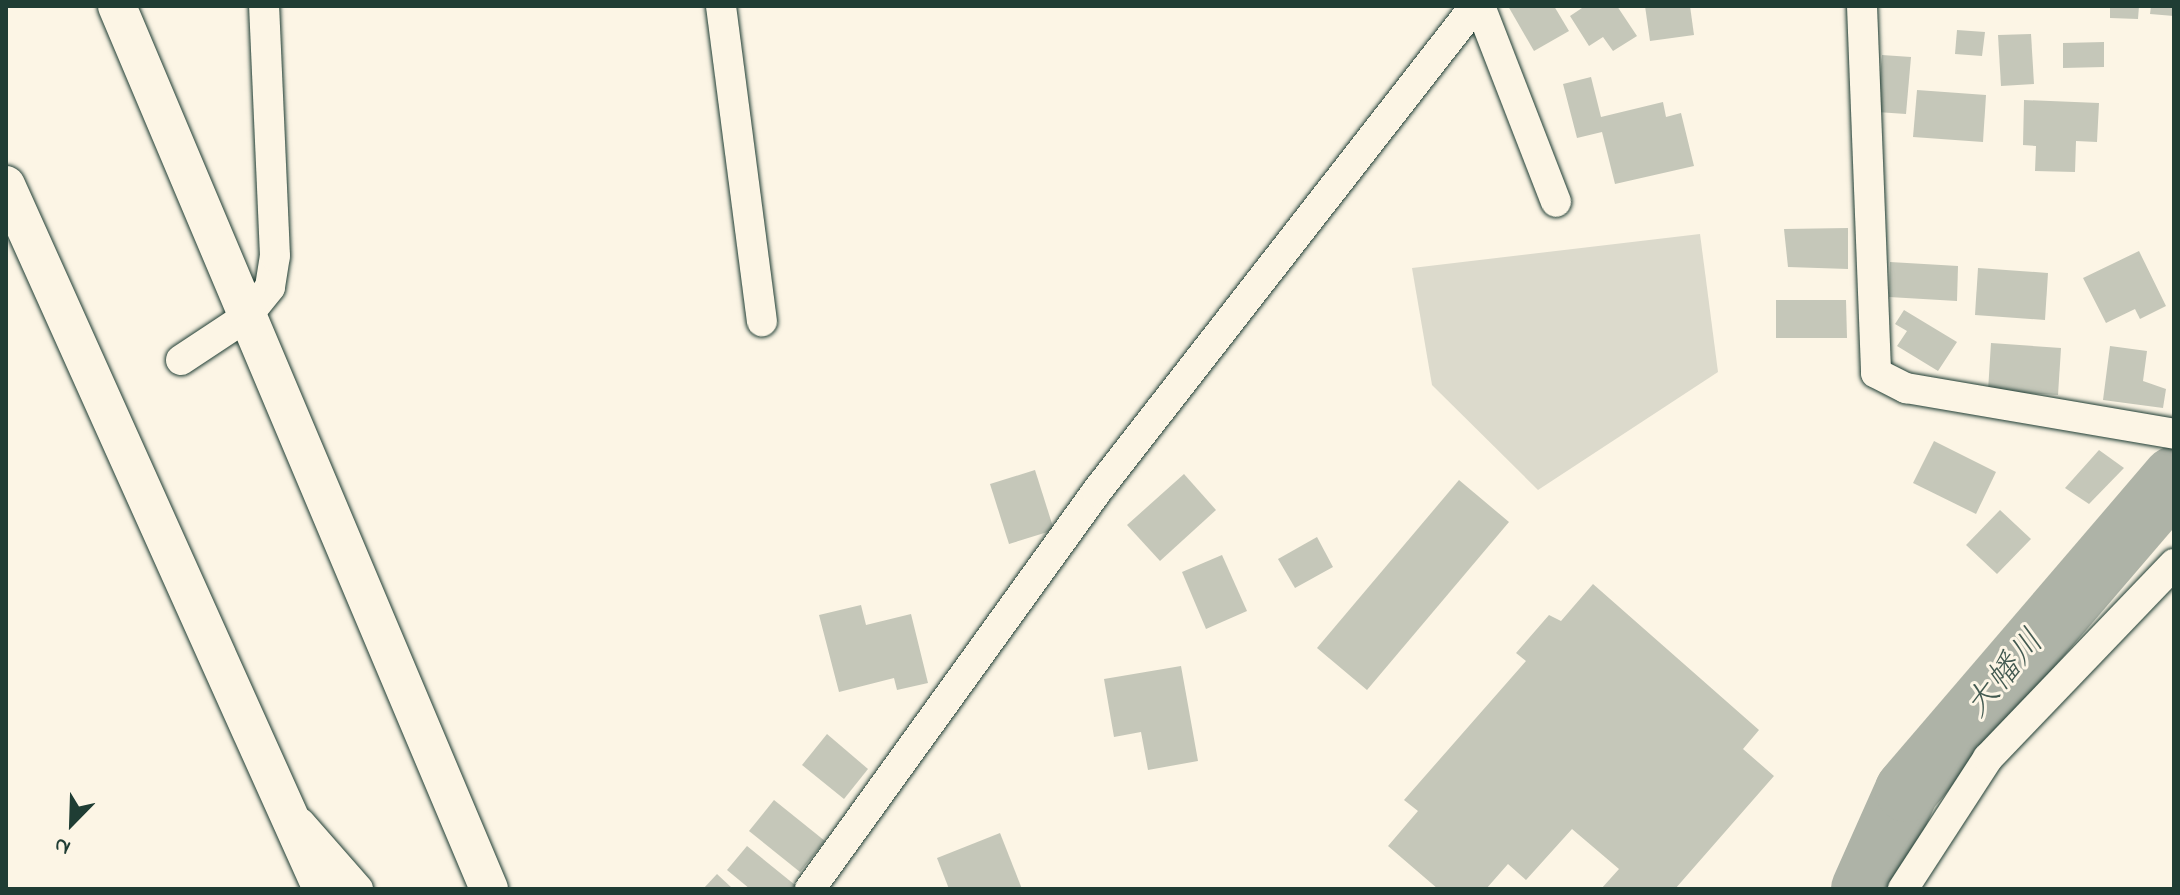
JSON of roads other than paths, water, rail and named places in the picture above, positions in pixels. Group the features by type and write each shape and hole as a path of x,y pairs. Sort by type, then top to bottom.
{"street":[{"path":"117,6 489,889"},
{"path":"181,360 246,317 270,287 275,256 264,6"},
{"path":"721,6 762,321"},
{"path":"810,889 1097,491 1477,6 1556,202"},
{"path":"1862,6 1876,373 1906,388 2174,434"},
{"path":"6,185 322,889"},
{"path":"1903,889 1988,758 2174,564"},
{"path":"288,809 358,889"}],"waterway":[{"name":"大幡川","path":"1863,889 1907,790 2174,478"}]}
